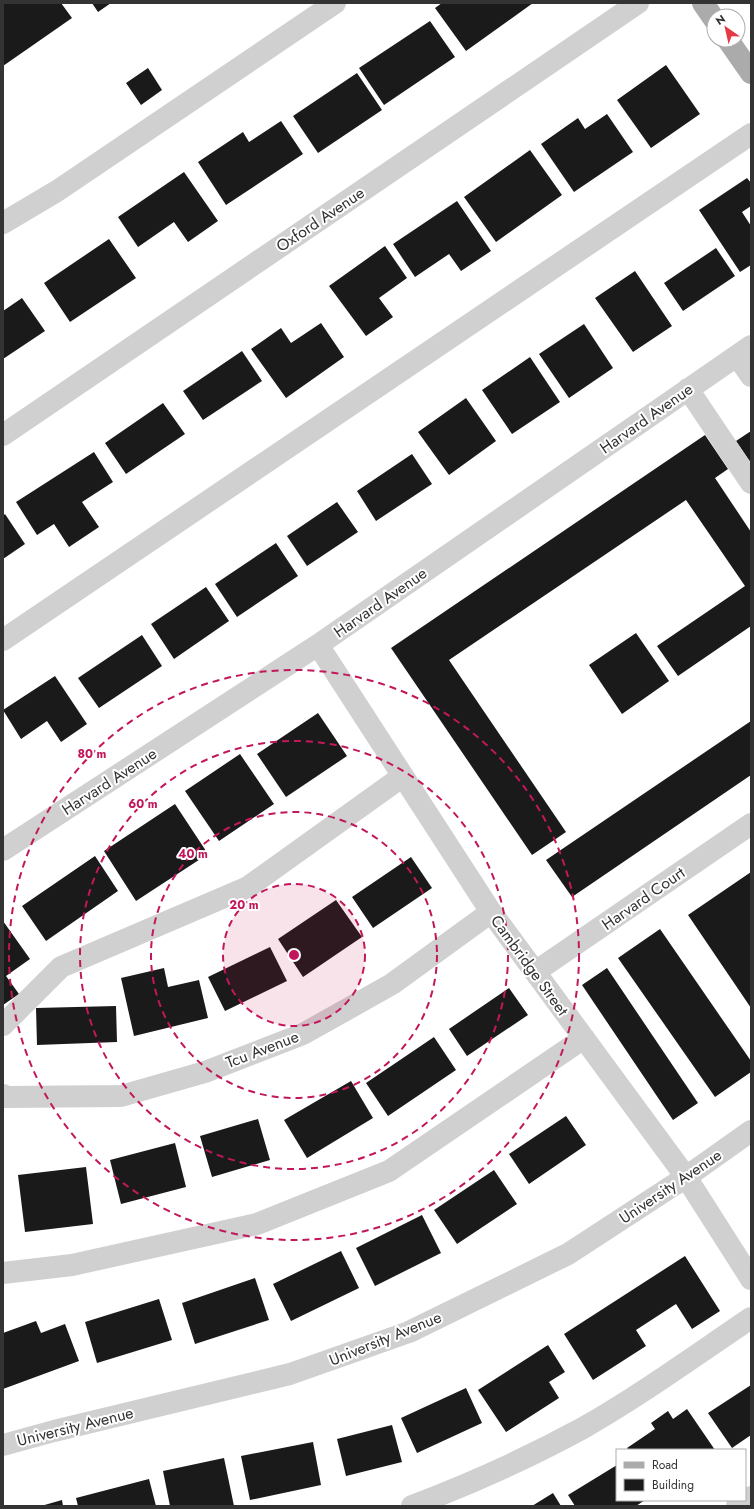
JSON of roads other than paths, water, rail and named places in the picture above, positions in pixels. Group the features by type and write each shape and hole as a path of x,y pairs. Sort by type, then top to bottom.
{"main road":[{"path":"734,48 751,73"}],"street":[{"path":"3,223 57,191 335,3"},
{"name":"Oxford Avenue","path":"3,435 638,3"},
{"path":"3,640 751,134"},
{"path":"744,351 751,376"},
{"name":"Harvard Avenue","path":"3,850 318,645 744,351"},
{"path":"688,389 751,483"},
{"name":"Cambridge Street","path":"318,645 491,912 686,1177 751,1279"},
{"path":"3,1025 61,967 248,887 403,776"},
{"name":"Harvard Court","path":"536,972 751,824"},
{"name":"Tcu Avenue","path":"3,1095 5,1097 121,1096 205,1072 303,1034 392,984 491,912"},
{"path":"3,1273 72,1265 257,1224 390,1171 584,1038"},
{"name":"University Avenue","path":"3,1444 54,1430 290,1374 409,1332 568,1254 686,1177 751,1131"},
{"path":"412,1506 459,1488 584,1428 751,1318"}]}
